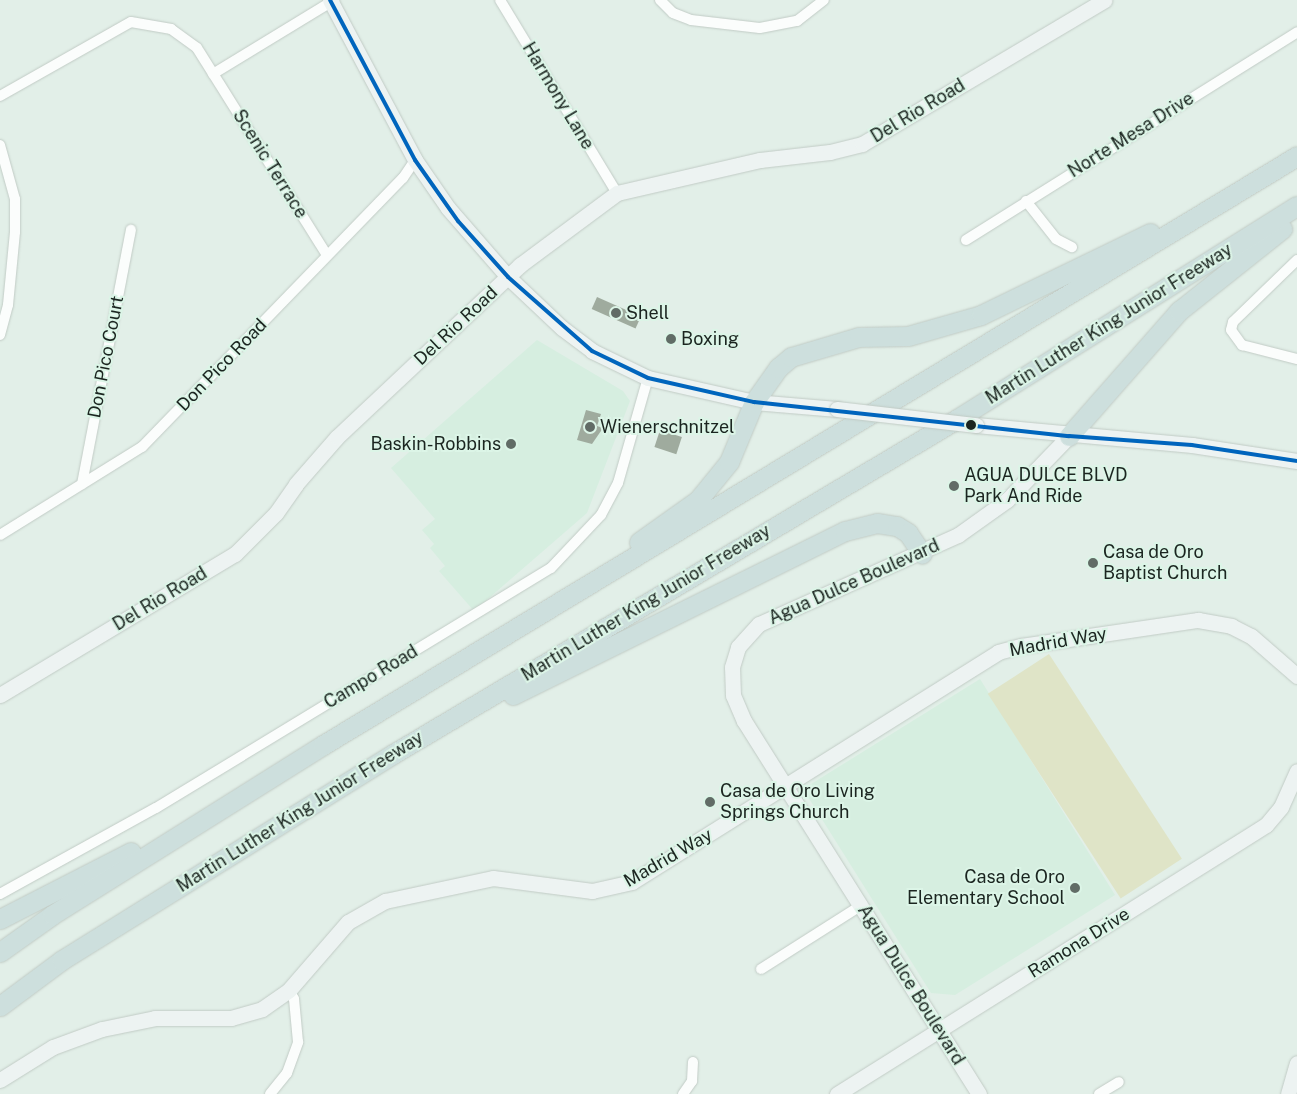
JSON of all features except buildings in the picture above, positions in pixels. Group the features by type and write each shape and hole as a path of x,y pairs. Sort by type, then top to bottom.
{"highway":[{"path":"0,952 194,825 1297,156"},
{"name":"Martin Luther King Junior Freeway","path":"0,1006 43,973 393,754 957,419 1297,206"},
{"path":"416,689 698,500 729,462 754,402 778,368 797,354 859,337 908,336 981,316 1165,226 1203,213"},
{"path":"1069,436 1180,312 1297,218"},
{"path":"393,754 845,531 877,523 897,526 908,533 922,554"},
{"path":"0,919 194,825"},
{"path":"0,1016 43,973"}],"street":[{"name":"Harmony Lane","path":"500,0 617,193"},
{"path":"660,0 674,12 691,20 760,28 796,21 824,0"},
{"name":"Del Rio Road","path":"0,695 235,554 276,513 296,484 338,437 508,277 576,220 617,193 760,160 830,152 862,144 1104,0"},
{"path":"213,74 332,1 415,160 458,222 508,277 592,351 648,378 754,402 837,409 1069,436 1192,445 1297,461"},
{"name":"Scenic Terrace","path":"0,96 131,22 161,25 180,34 196,48 327,255"},
{"name":"Norte Mesa Drive","path":"966,240 1297,32"},
{"path":"0,145 15,198 15,232 8,305 0,335"},
{"name":"Don Pico Road","path":"0,535 142,447 327,255 415,160"},
{"path":"1026,201 1056,239 1072,247"},
{"name":"Don Pico Court","path":"82,484 131,230"},
{"path":"1297,260 1233,322 1232,334 1238,343 1297,359"},
{"name":"Campo Road","path":"0,894 156,808 551,568 601,515 618,482 648,378"},
{"name":"Agua Dulce Boulevard","path":"979,1094 736,704 731,678 738,647 751,630 767,619 922,554 958,536 1007,500 1069,436"},
{"name":"Madrid Way","path":"0,1080 38,1055 85,1034 154,1018 241,1016 267,1006 289,990 340,930 376,904 493,878 592,892 620,887 786,787 980,662 1021,646 1175,621 1209,621 1251,636 1297,676"},
{"name":"Ramona Drive","path":"837,1094 1266,826 1281,807 1297,771"},
{"path":"761,969 862,905"},
{"path":"270,1094 287,1074 298,1042 294,999 289,990"},
{"path":"683,1094 692,1080 694,1062"},
{"path":"1288,1094 1297,1062"},
{"path":"1099,1094 1118,1082"}],"shaded area":[{"path":"537,340 623,391 630,401 587,513 474,611 439,571 445,566 430,548 434,544 422,530 435,519 391,468"},
{"path":"1049,654 1182,859 1121,898 988,694"},
{"path":"980,679 1115,895 955,995 931,993 803,789"}],"transit line":[{"path":"330,0 415,160 458,221 508,277 592,351 648,378 754,402 1069,436 1192,445 1297,461"}],"place":[{"name":"Shell","path":"616,313"},
{"name":"Boxing","path":"671,339"},
{"name":"Wienerschnitzel","path":"590,427"},
{"name":"Baskin-Robbins","path":"511,444"},
{"name":"AGUA DULCE BLVD Park And Ride","path":"954,486"},
{"name":"Casa de Oro Baptist Church","path":"1093,563"},
{"name":"Casa de Oro Living Springs Church","path":"710,802"},
{"name":"Casa de Oro Elementary School","path":"1075,888"}]}
